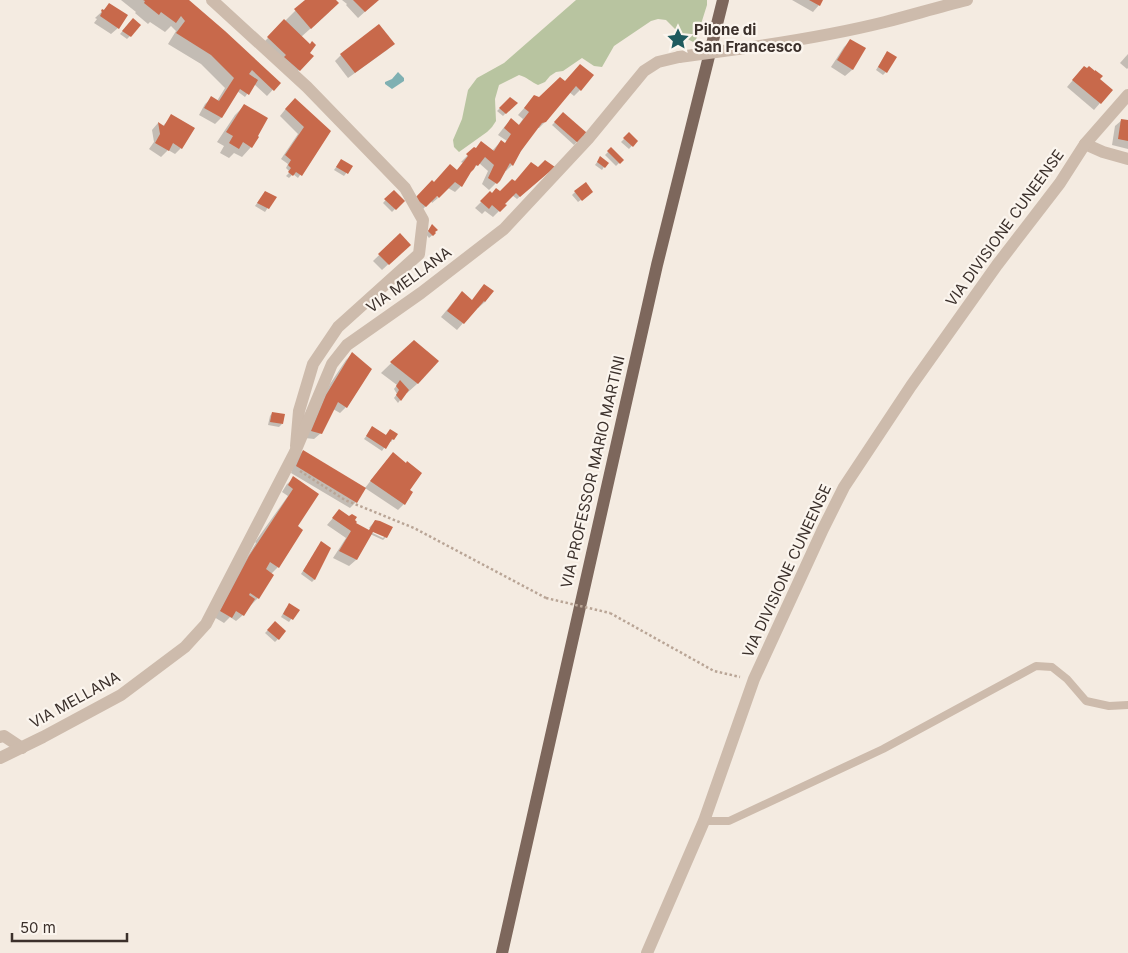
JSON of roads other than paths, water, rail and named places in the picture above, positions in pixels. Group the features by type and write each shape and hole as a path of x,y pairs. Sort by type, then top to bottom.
{"main road":[{"name":"VIA PROFESSOR MARIO MARTINI","path":"502,953 657,265 723,0"}],"street":[{"path":"212,0 307,87 404,188 423,220 419,254 338,327 313,364 300,411 292,458"},
{"name":"VIA MELLANA","path":"0,758 121,695 185,647 206,624 292,458 332,364 347,345 421,294 504,229 588,139 644,71 658,62 679,57 777,44 827,35 885,22 966,0"},
{"name":"VIA DIVISIONE CUNEENSE","path":"647,953 704,821 754,679 822,529 844,487 911,386 997,265 1060,184 1085,144 1128,95"},
{"path":"1085,144 1103,152 1128,159"},
{"path":"0,737 4,736 22,748"}],"lane":[{"path":"704,821 729,821 856,762 1036,666 1052,666 1067,679 1086,701 1109,706 1128,705"}],"water":[{"path":"398,72 404,78 404,81 392,89 385,82 392,79"}],"place":[{"name":"Pilone di San Francesco","path":"678,39"}]}
